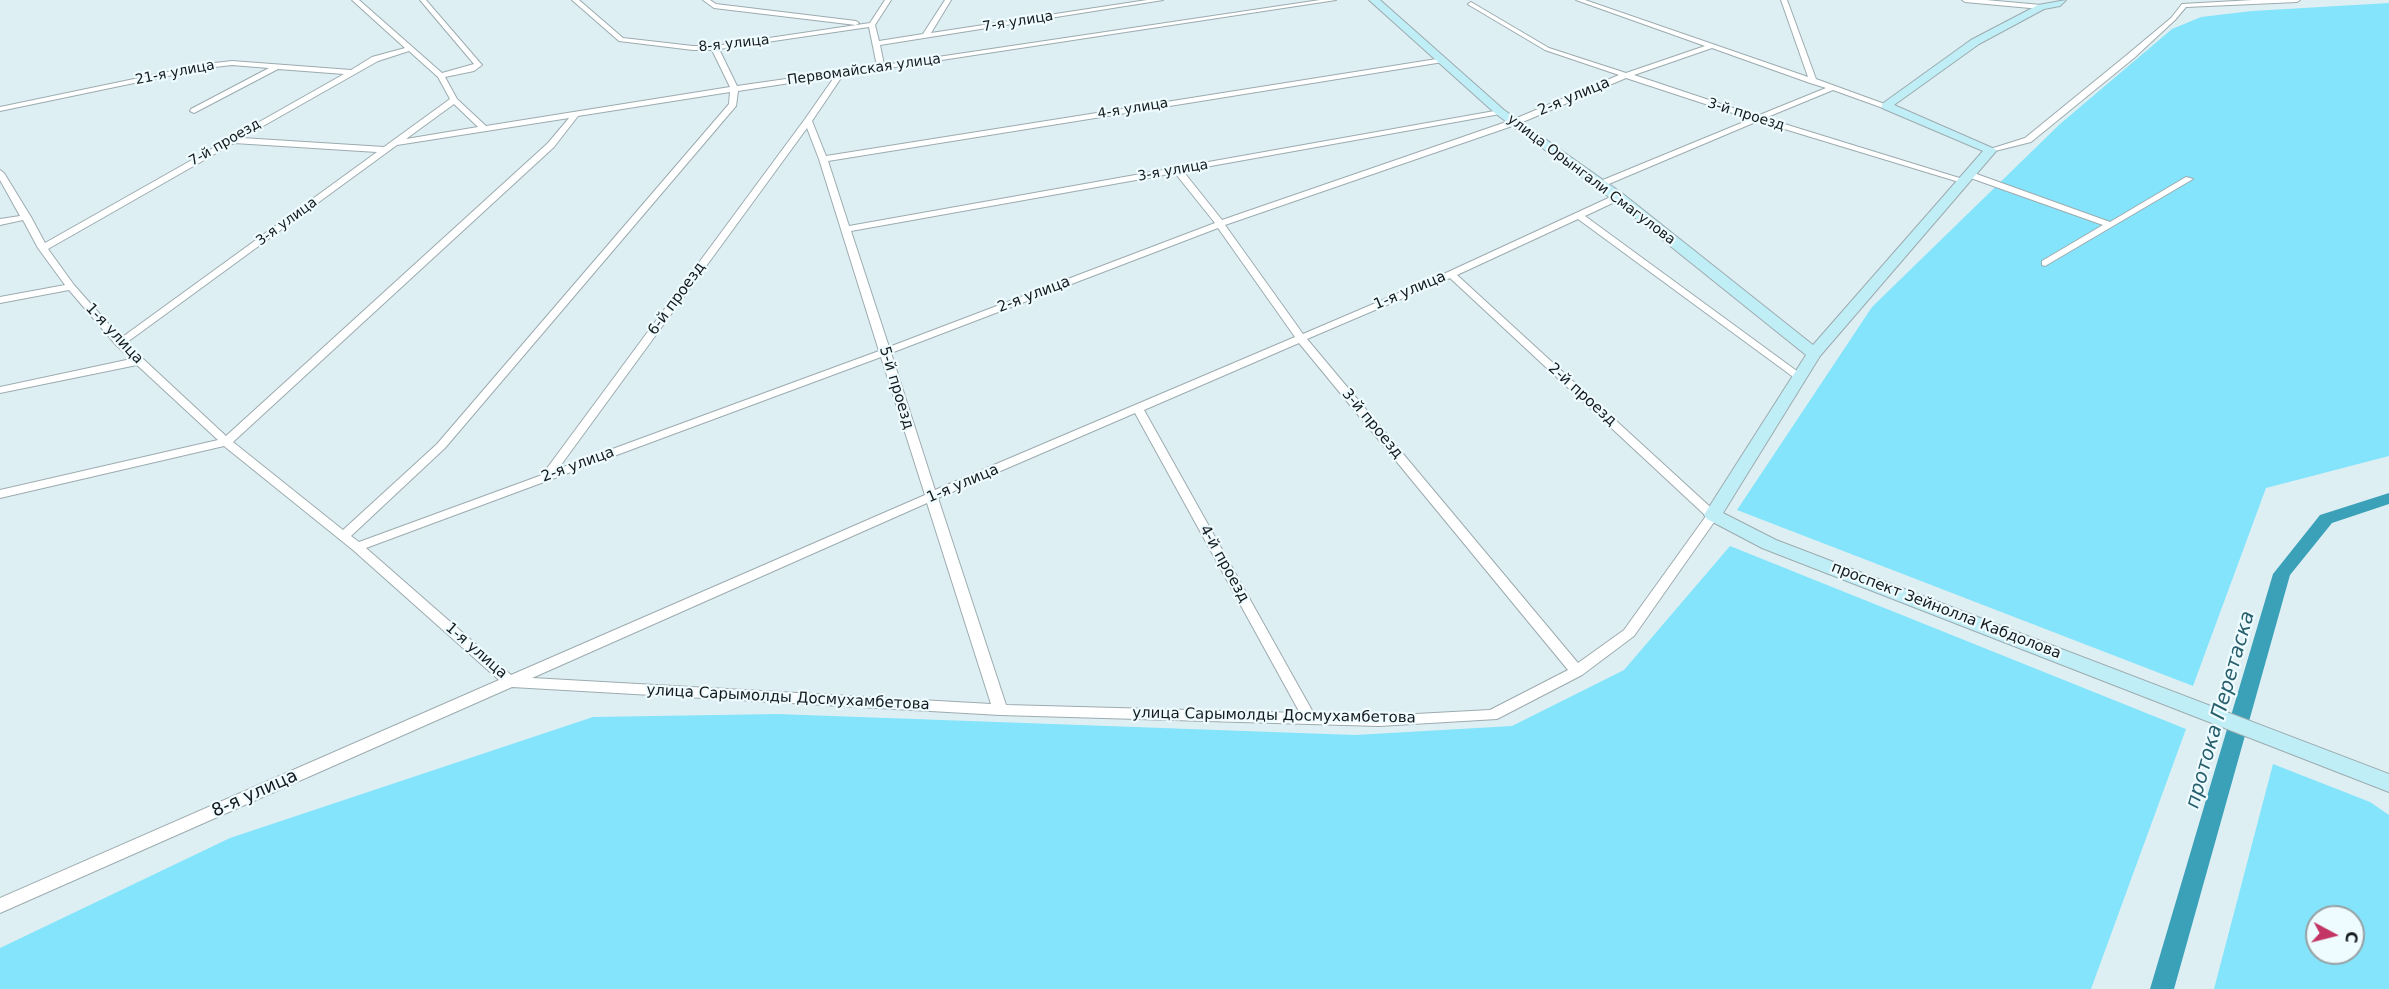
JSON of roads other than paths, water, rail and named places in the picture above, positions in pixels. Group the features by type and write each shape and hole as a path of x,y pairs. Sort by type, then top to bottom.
{"main road":[{"name":"улица Орынгали Смагулова","path":"1374,0 1500,112 1618,197 1814,354"},
{"path":"1886,106 1976,42 2041,7 2057,4 2061,0"},
{"path":"1886,106 1991,150"},
{"name":"улица Сарымолды Досмухамбетова","path":"1713,515 1814,354 1965,177 1991,150"},
{"name":"проспект Зейнолла Кабдолова","path":"1713,515 1769,544 2389,783"}],"street":[{"path":"355,0 441,76 454,100 484,129"},
{"path":"423,0 478,65 471,69 441,76"},
{"name":"8-я улица","path":"575,0 621,40 693,48 715,48 872,25"},
{"path":"706,0 714,6 872,25"},
{"path":"881,68 872,25 888,0"},
{"path":"925,36 948,0"},
{"name":"7-я улица","path":"876,43 1160,0"},
{"name":"Первомайская улица","path":"395,143 735,89 1333,0"},
{"path":"1579,0 1886,106"},
{"path":"1784,0 1813,81"},
{"path":"1965,0 2041,7"},
{"path":"1991,150 2028,140 2131,56 2173,19 2186,3 2297,0"},
{"name":"3-й проезд","path":"1471,4 1546,49 1624,76 1756,118 1965,177 2111,225"},
{"name":"2-я улица","path":"357,547 885,352 1220,224 1515,122 1624,76 1711,46"},
{"name":"7-й проезд","path":"43,248 375,59 411,48"},
{"path":"344,537 441,446 733,104 735,89 715,48"},
{"name":"4-я улица","path":"823,159 1443,60"},
{"name":"21-я улица","path":"0,109 206,66 232,63 352,72"},
{"path":"194,111 279,66"},
{"path":"808,121 840,74"},
{"path":"1601,184 1831,88"},
{"name":"3-я улица","path":"120,343 454,100"},
{"name":"3-я улица","path":"846,229 1500,112"},
{"path":"0,494 226,442 551,145 575,114"},
{"name":"5-й проезд","path":"808,121 846,229 1000,710"},
{"name":"6-й проезд","path":"546,477 808,121"},
{"path":"231,140 387,150"},
{"name":"3-й проезд","path":"1178,171 1220,224 1300,337 1577,670"},
{"name":"1-я улица","path":"0,173 43,248 71,286 120,343 226,442 357,547 509,681 1300,337 1451,274 1618,197"},
{"path":"2045,263 2189,179"},
{"path":"1578,216 1800,377"},
{"path":"0,222 27,217"},
{"name":"2-й проезд","path":"1451,274 1713,515"},
{"path":"0,300 71,286"},
{"path":"0,390 139,361"},
{"name":"4-й проезд","path":"1138,409 1310,719"},
{"name":"улица Сарымолды Досмухамбетова","path":"509,681 1000,710 1379,721 1492,715 1577,670 1629,633 1713,515"},
{"name":"8-я улица","path":"0,906 509,681"}],"waterway":[{"name":"протока Перетаска","path":"2162,989 2282,574 2326,519 2389,498"}]}
